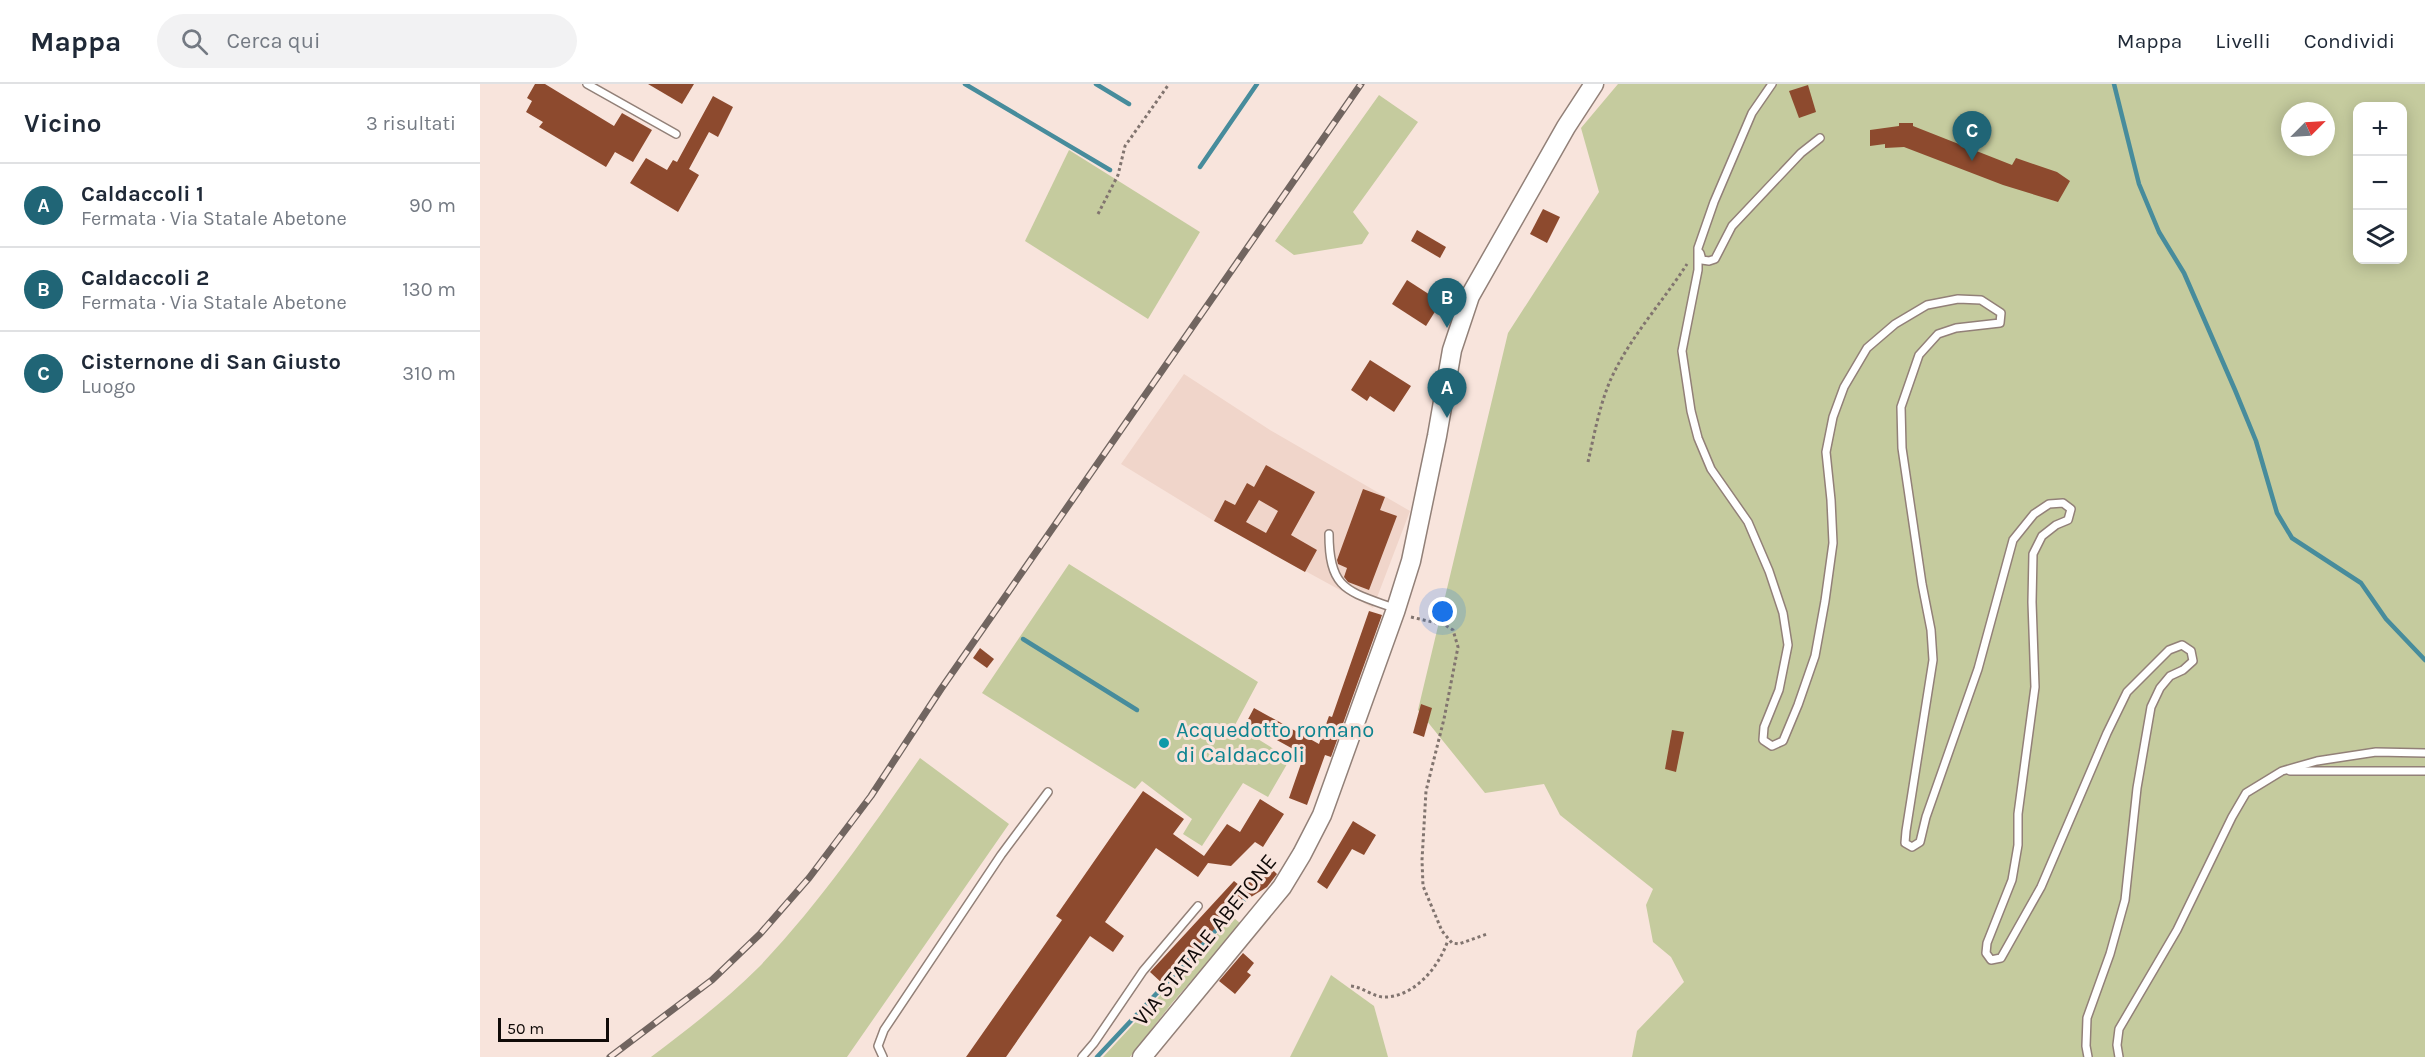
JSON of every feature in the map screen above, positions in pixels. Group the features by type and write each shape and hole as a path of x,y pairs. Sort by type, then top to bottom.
{"main road":[{"name":"VIA STATALE ABETONE","path":"1142,1057 1282,887 1322,815 1395,611 1421,520 1448,372 1464,310 1566,127 1594,84"}],"lane":[{"path":"587,84 676,134"},
{"path":"1772,84 1752,113 1713,202 1698,248 1698,270 1682,351 1691,411 1698,438 1712,469 1748,522 1769,571 1783,613 1788,645 1779,690 1764,727 1763,740 1772,746 1783,741 1815,656 1833,543 1826,452 1833,417 1844,387 1867,348 1895,324 1928,305 1958,298 1981,300 2001,313 2000,323 1956,328 1938,334 1918,355 1901,407 1902,448 1931,630 1933,660 1906,831 1905,843 1912,847 1920,842 1926,817 1978,669 2013,540 2034,514 2049,504 2063,503 2071,509 2068,520 2056,525 2042,536 2033,554 2035,687 2018,814 2018,845 2012,880 1987,943 1986,953 1991,960 2001,958 2041,887 2127,692 2169,650 2182,645 2191,651 2193,661 2183,670 2170,676 2160,688 2151,707 2137,788 2125,900 2110,954 2087,1017 2088,1057"},
{"path":"1698,248 1702,260 1715,259 1732,226 1801,153 1820,138"},
{"path":"1329,534 1331,566 1335,577 1356,594 1395,611"},
{"path":"2120,1057 2117,1045 2119,1029 2177,930 2232,817 2246,794 2282,771 2317,761 2376,752 2425,753"},
{"path":"2282,771 2425,771"},
{"path":"883,1057 878,1046 884,1030 1000,855 1048,792"},
{"path":"1082,1057 1143,971 1198,906"}],"path":[{"path":"1098,214 1118,175 1125,146 1169,84"},
{"path":"1588,462 1610,381 1628,348 1698,248"},
{"path":"1395,611 1445,625 1454,630 1457,637 1458,647 1444,719 1425,790 1423,886 1448,940 1459,944 1487,934"},
{"path":"1351,986 1387,997 1413,988 1438,962 1448,940"}],"shaded area":[{"path":"1184,374 1270,430 1410,511 1373,608 1214,521 1121,464"}],"green space":[{"path":"1618,84 2425,84 2425,1057 1632,1057 1637,1031 1684,982 1671,957 1653,942 1646,905 1653,889 1560,815 1544,784 1485,793 1418,710 1508,333 1599,192 1581,128"},
{"path":"1379,95 1418,122 1353,212 1369,233 1362,244 1294,255 1275,241"},
{"path":"1069,150 1200,232 1148,319 1025,241"},
{"path":"1069,564 1258,682 1235,725 1290,759 1268,797 1243,783 1202,846 1183,834 1192,819 1142,781 1135,789 982,693"},
{"path":"920,758 1009,824 847,1057 651,1057 733,991 781,943 844,866"},
{"path":"1233,917 1241,924 1172,1003 1130,1057 1103,1057"},
{"path":"1331,975 1374,1006 1388,1057 1290,1057"}],"building":[{"path":"535,84 545,84 614,126 622,113 652,130 633,162 615,152 606,167 539,127 543,122 526,112 532,101 527,98"},
{"path":"648,84 694,84 682,104"},
{"path":"1808,85 1816,112 1799,118 1789,91"},
{"path":"713,96 733,107 718,137 709,132 689,169 699,175 678,212 630,183 646,158 667,170 673,160 677,162"},
{"path":"1899,123 1913,123 1913,126 2012,165 2016,158 2057,172 2070,181 2058,202 2003,185 1904,147 1885,148 1885,144 1870,146 1870,130 1899,126"},
{"path":"1543,209 1560,217 1547,243 1530,234"},
{"path":"1417,230 1446,247 1440,258 1411,241"},
{"path":"1407,280 1441,302 1426,326 1392,304"},
{"path":"1370,360 1411,386 1394,412 1370,396 1367,401 1351,390"},
{"path":"1266,465 1315,492 1291,535 1317,550 1305,572 1214,521 1225,500 1235,505 1247,483 1254,487","holes":["1259,500 1278,511 1266,533 1246,522"]},
{"path":"1363,489 1385,497 1380,510 1397,516 1369,590 1348,582 1344,577 1347,568 1338,564 1337,560"},
{"path":"1369,611 1382,615 1331,757 1325,755 1307,805 1289,798 1304,755 1246,723 1254,708 1319,744 1329,716 1332,717"},
{"path":"980,648 994,659 987,668 973,658"},
{"path":"1421,704 1432,708 1424,737 1413,733"},
{"path":"1672,730 1684,732 1676,772 1665,769"},
{"path":"1143,791 1184,819 1173,834 1204,856 1227,824 1240,832 1260,799 1284,814 1263,847 1255,842 1231,866 1208,863 1198,877 1156,848 1105,922 1124,936 1113,952 1090,936 1006,1057 966,1057 1062,920 1056,916"},
{"path":"1353,821 1376,835 1364,855 1352,849 1327,889 1317,882"},
{"path":"1270,867 1277,874 1267,887 1251,897 1248,893 1163,984 1150,972 1234,881 1239,885 1237,888"},
{"path":"1243,953 1254,963 1247,972 1251,975 1235,994 1219,981"}],"waterway":[{"path":"965,84 1110,170"},
{"path":"1096,84 1129,104"},
{"path":"1200,167 1257,84"},
{"path":"2114,84 2139,184 2159,232 2184,273 2235,390 2256,441 2277,513 2292,538 2361,583 2386,619 2425,660"},
{"path":"1023,639 1137,710"},
{"path":"1097,1057 1248,896"}],"railway":[{"path":"610,1057 712,980 760,934 809,878 871,796 941,689 1361,84"}],"place":[{"name":"Cisternone di San Giusto","path":"1972,161"},
{"name":"Caldaccoli 2","path":"1447,328"},
{"name":"Caldaccoli 1","path":"1447,418"},
{"name":"Acquedotto romano di Caldaccoli","path":"1164,743"}]}
